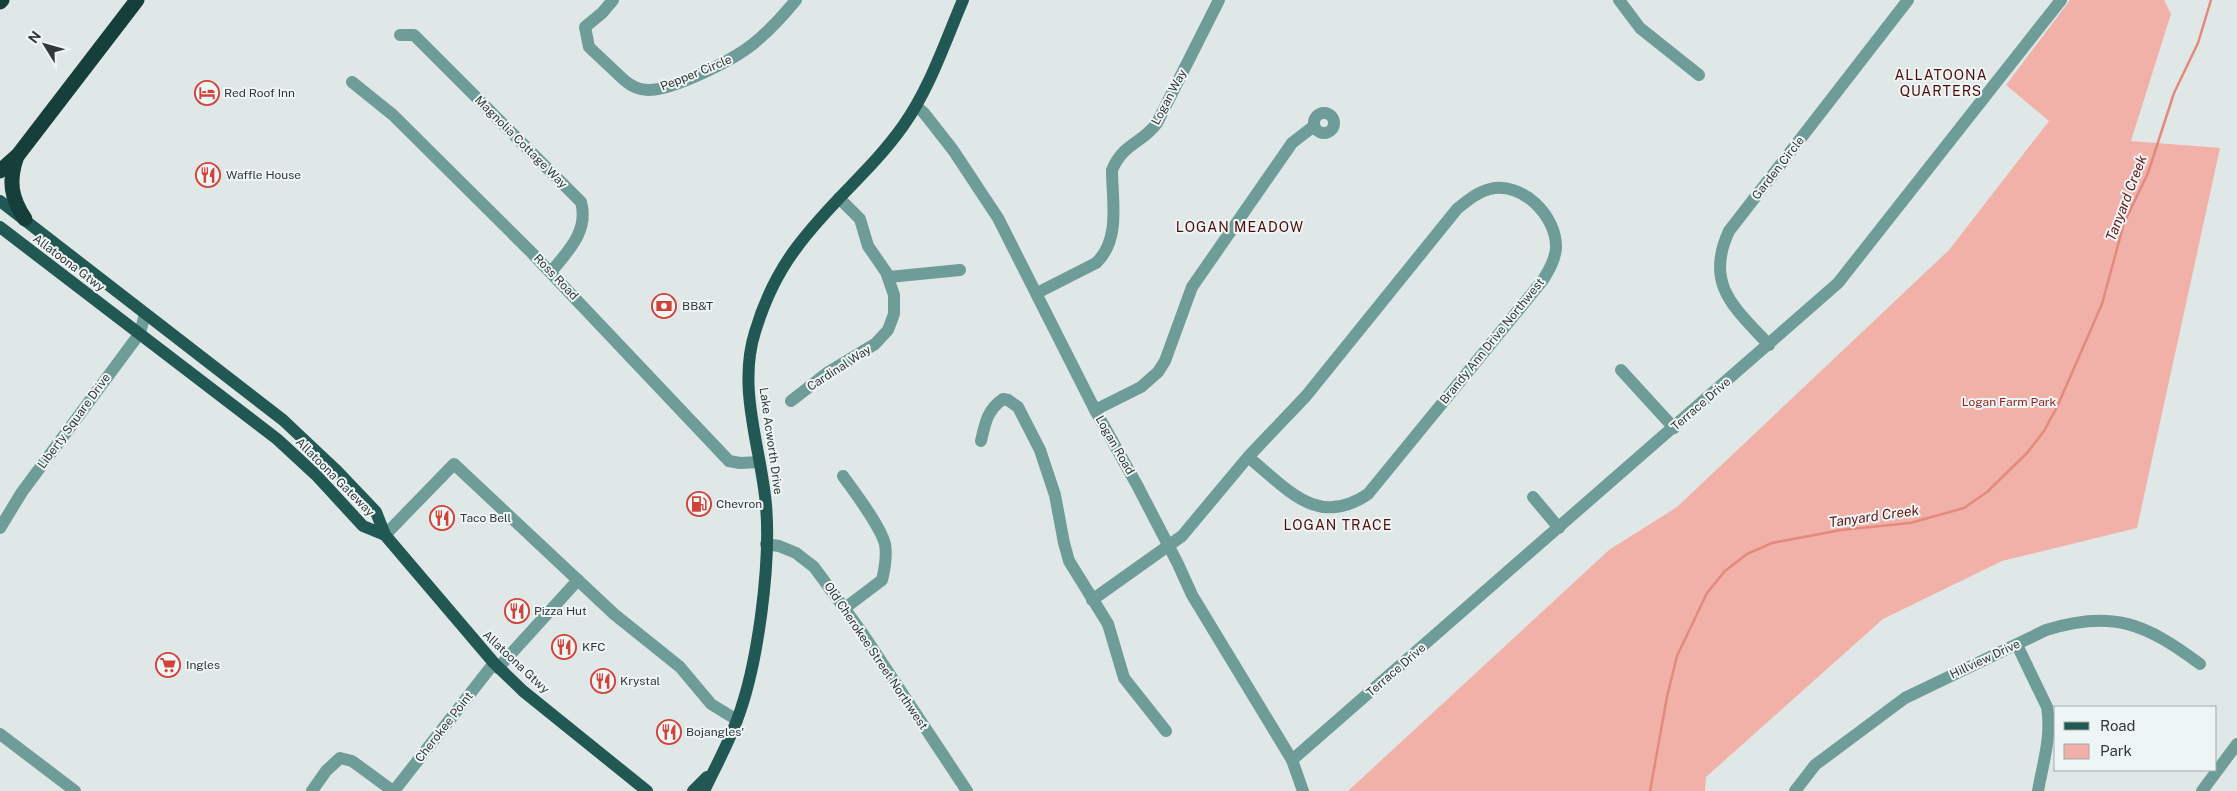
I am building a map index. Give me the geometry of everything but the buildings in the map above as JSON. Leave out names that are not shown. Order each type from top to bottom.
[{"type":"highway","points":[[0,171],[18,155],[137,0]]},
{"type":"highway","points":[[18,155],[12,172],[11,190],[24,220]]},
{"type":"main road","name":"Lake Acworth Drive","points":[[704,791],[737,720],[745,695],[758,631],[766,544],[766,505],[754,432],[748,366],[754,334],[766,302],[782,269],[796,247],[890,143],[916,106],[963,0]]},
{"type":"main road","points":[[0,201],[145,314]]},
{"type":"main road","name":"Allatoona Gtwy","points":[[0,227],[122,320]]},
{"type":"main road","name":"Allatoona Gateway","points":[[145,314],[282,420],[335,469],[376,512],[384,535]]},
{"type":"main road","name":"Allatoona Gateway","points":[[122,320],[289,450],[363,526],[384,535]]},
{"type":"main road","name":"Allatoona Gtwy","points":[[384,535],[496,666],[642,787],[653,791]]},
{"type":"main road","points":[[693,791],[714,770]]},
{"type":"street","name":"Pepper Circle","points":[[613,0],[602,13],[585,27],[589,47],[624,80],[646,90],[675,83],[742,53],[765,34],[796,0]]},
{"type":"street","name":"Logan Way","points":[[1037,293],[1096,263],[1104,255],[1112,235],[1112,170],[1124,149],[1146,135],[1157,123],[1219,0]]},
{"type":"street","points":[[1619,0],[1640,28],[1699,75]]},
{"type":"street","name":"Garden Circle","points":[[1768,345],[1731,304],[1724,291],[1718,266],[1723,243],[1729,232],[1908,0]]},
{"type":"street","name":"Terrace Drive","points":[[1292,760],[1838,283],[2061,0]]},
{"type":"street","name":"Magnolia Cottage Way","points":[[400,35],[414,35],[581,202],[584,215],[581,232],[551,272]]},
{"type":"street","name":"Ross Road","points":[[352,82],[393,115],[551,272],[730,461],[740,463],[759,462]]},
{"type":"street","name":"Logan Road","points":[[916,106],[924,113],[953,150],[983,193],[1037,293],[1095,410],[1138,485],[1192,595],[1292,760],[1303,791]]},
{"type":"street","points":[[1095,410],[1141,387],[1158,372],[1165,361],[1192,287],[1292,143],[1314,126]]},
{"type":"street","name":"Brandy Ann Drive Northwest","points":[[1092,600],[1182,536],[1248,457],[1306,396],[1457,209],[1480,193],[1491,189],[1521,194],[1533,201],[1546,214],[1556,246],[1551,266],[1543,280],[1368,494],[1357,502],[1340,508],[1314,506],[1294,495],[1248,457]]},
{"type":"street","name":"Cardinal Way","points":[[792,401],[827,373],[875,344],[892,323],[895,309],[894,295],[889,277],[868,246],[860,219],[839,198]]},
{"type":"street","points":[[889,277],[960,270]]},
{"type":"street","name":"Liberty Square Drive","points":[[0,528],[22,492],[140,334],[145,314]]},
{"type":"street","points":[[1621,370],[1674,428]]},
{"type":"street","points":[[981,442],[986,420],[992,409],[1003,400],[1013,402],[1023,417],[1050,477],[1064,543],[1070,561],[1108,624],[1124,678],[1166,731]]},
{"type":"street","points":[[384,535],[454,464],[614,614],[680,667],[711,704],[737,720]]},
{"type":"street","points":[[843,476],[868,512],[884,543],[886,566],[882,580],[844,608]]},
{"type":"street","points":[[1533,497],[1559,528]]},
{"type":"street","name":"Old Cherokee Street Northwest","points":[[766,544],[779,546],[805,559],[814,567],[844,608],[967,791]]},
{"type":"street","name":"Cherokee Point","points":[[394,791],[496,666],[578,580]]},
{"type":"street","name":"Hillview Drive","points":[[1794,791],[1815,765],[1905,698],[2046,630],[2065,624],[2086,620],[2113,620],[2155,634],[2200,664]]},
{"type":"street","points":[[2017,645],[2047,707],[2049,717],[2050,730],[2038,791]]},
{"type":"street","points":[[0,734],[75,791]]},
{"type":"street","points":[[2217,771],[2237,744]]},
{"type":"street","points":[[319,789],[332,764],[340,758],[352,761],[394,791]]},
{"type":"street","points":[[2202,791],[2217,771]]},
{"type":"green space","name":"Logan Farm Park","points":[[2070,0],[2164,0],[2171,14],[2131,141],[2220,148],[2137,528],[2002,561],[1883,619],[1706,777],[1705,791],[1348,791],[1609,550],[1677,507],[1949,250],[2049,121],[2006,85]]},
{"type":"waterway","name":"Tanyard Creek","points":[[1650,791],[1667,697],[1677,656],[1707,593],[1725,571],[1747,554],[1772,543],[1841,530],[1910,523],[1964,508],[1987,492],[2027,453],[2044,431],[2057,407],[2102,304],[2124,223],[2148,173],[2174,93],[2198,43],[2211,0]]},
{"type":"place","name":"Red Roof Inn","points":[[207,93]]},
{"type":"place","name":"Waffle House","points":[[208,175]]},
{"type":"place","name":"BB&T","points":[[664,306]]},
{"type":"place","name":"Chevron","points":[[699,504]]},
{"type":"place","name":"Taco Bell","points":[[442,518]]},
{"type":"place","name":"Pizza Hut","points":[[517,611]]},
{"type":"place","name":"KFC","points":[[564,647]]},
{"type":"place","name":"Ingles","points":[[168,665]]},
{"type":"place","name":"Krystal","points":[[603,681]]},
{"type":"place","name":"Bojangles'","points":[[669,732]]},
{"type":"district","name":"ALLATOONA QUARTERS","points":[[1941,84]]},
{"type":"district","name":"LOGAN MEADOW","points":[[1240,227]]},
{"type":"district","name":"LOGAN TRACE","points":[[1338,525]]}]
